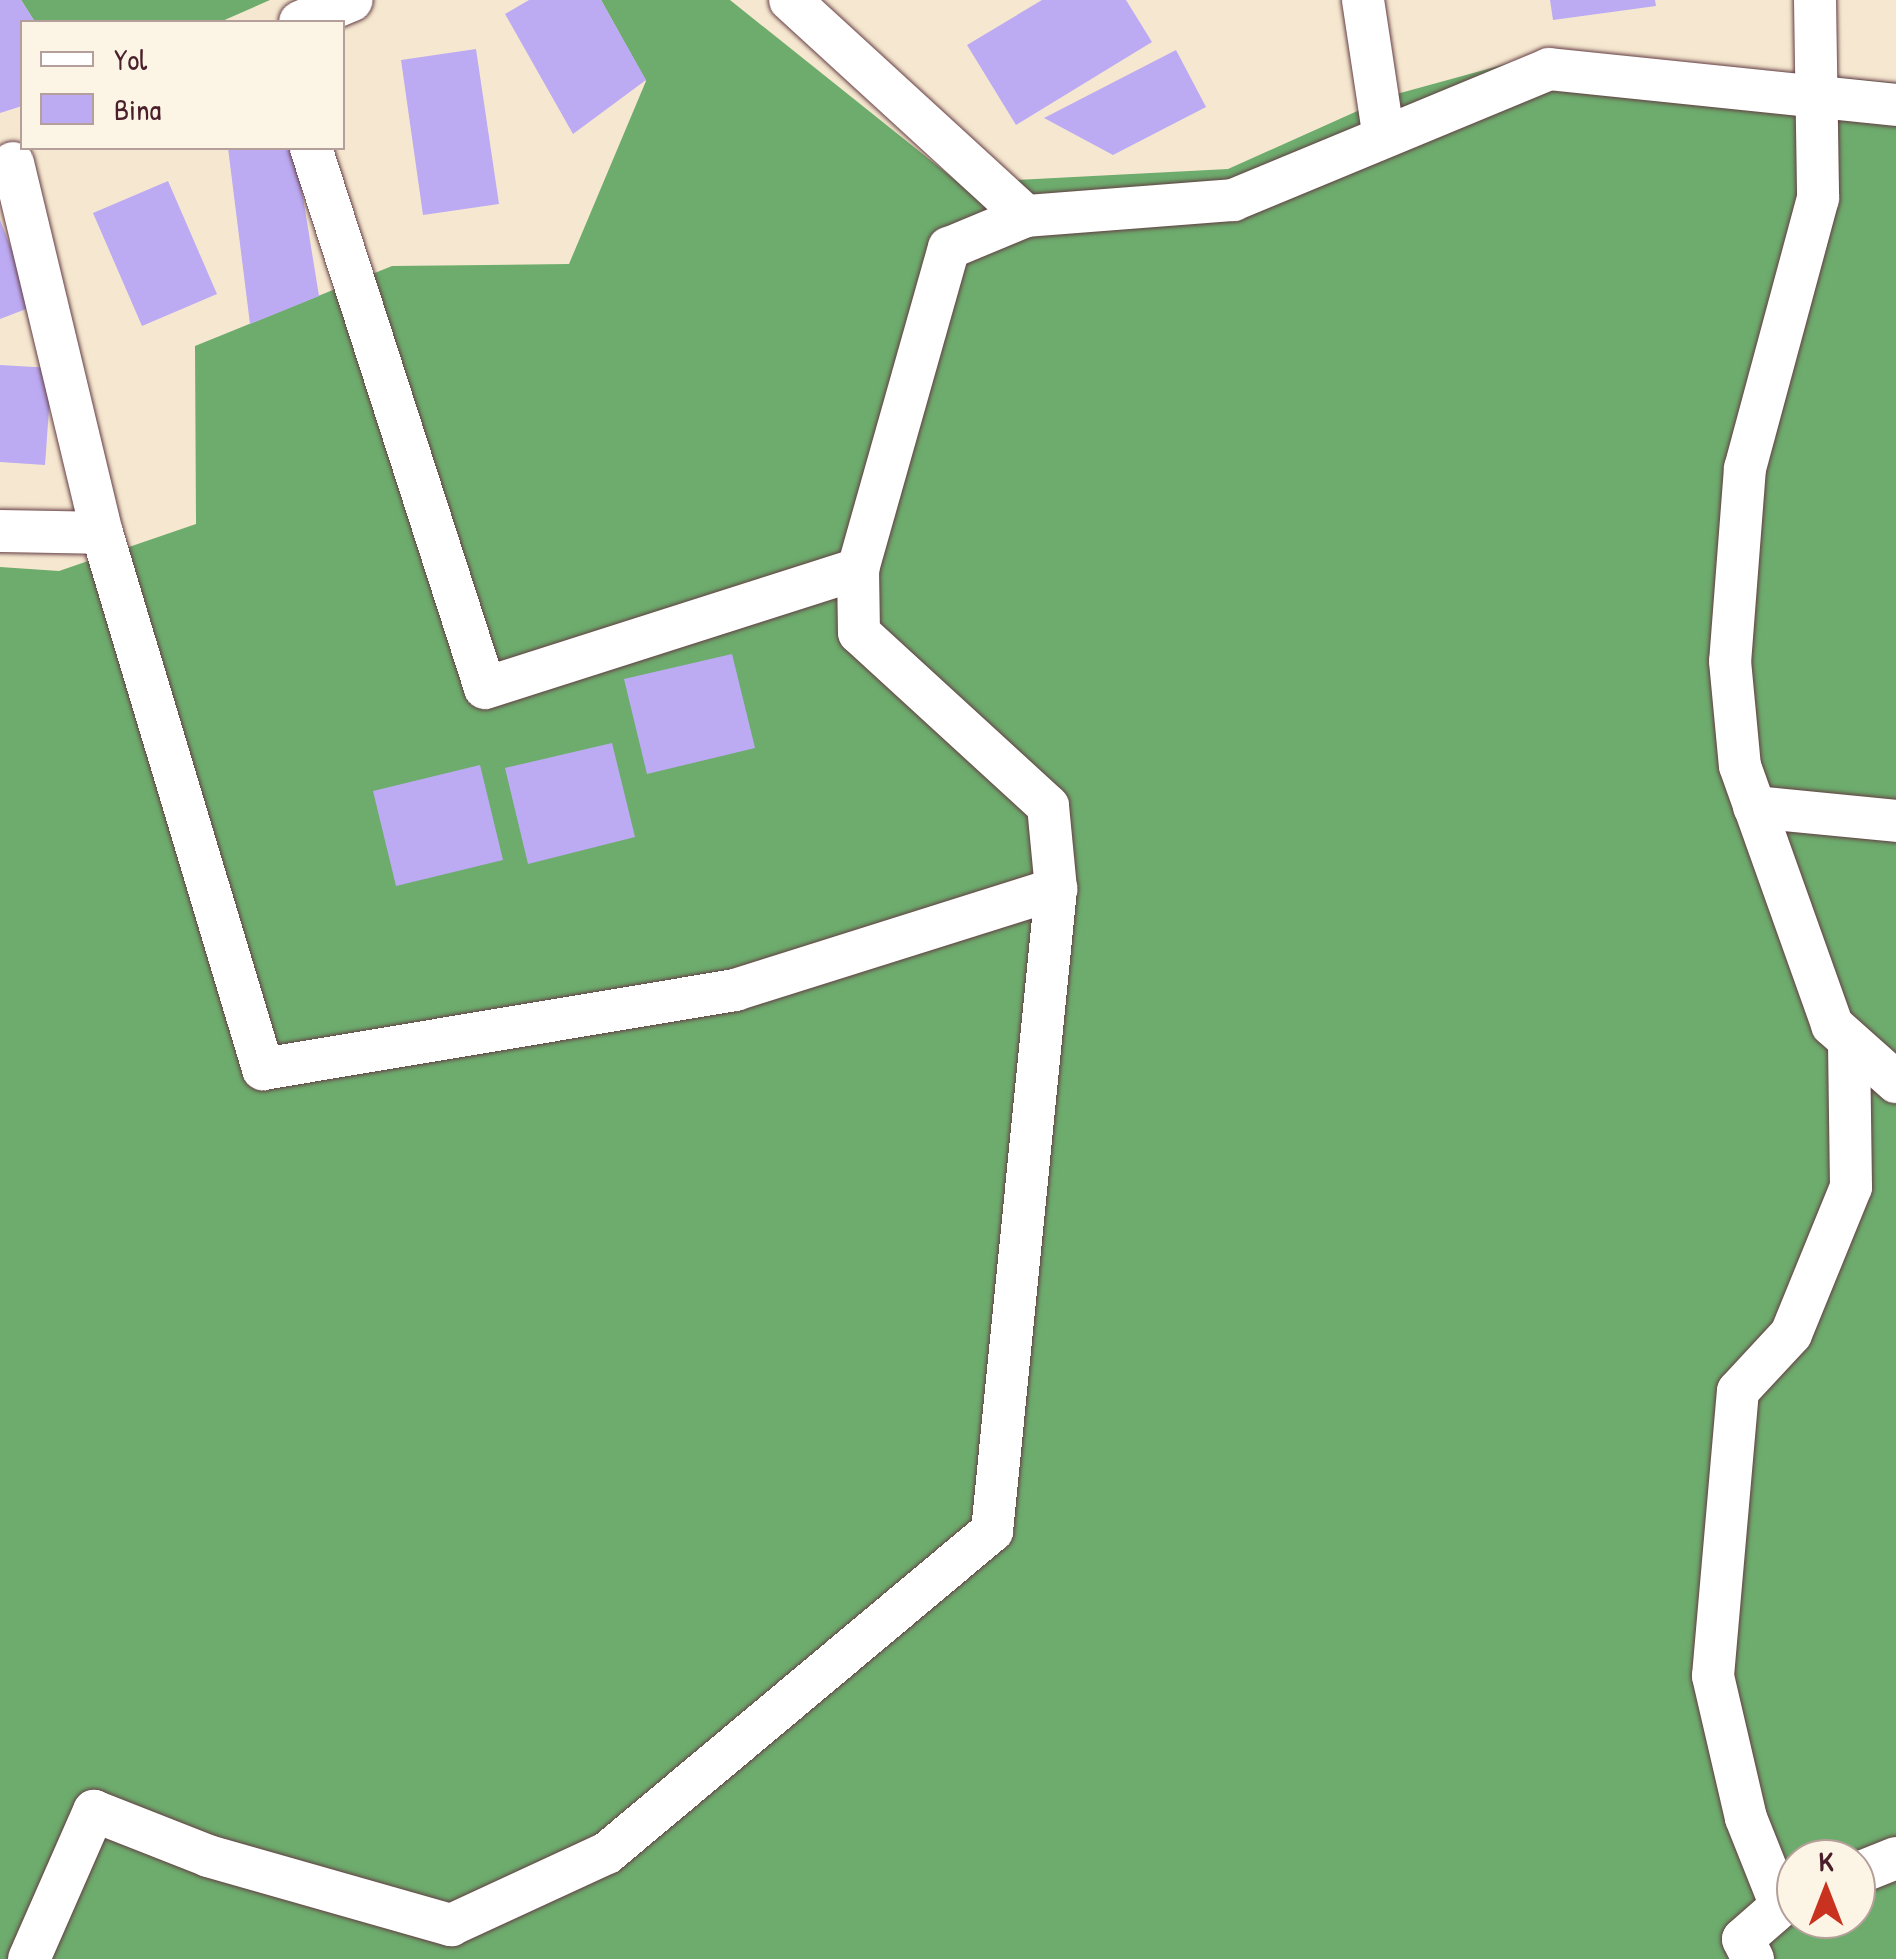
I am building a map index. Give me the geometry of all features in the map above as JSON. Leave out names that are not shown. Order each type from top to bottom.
[{"type":"street","points":[[305,20],[352,0]]},
{"type":"street","points":[[790,0],[1026,216]]},
{"type":"street","points":[[1363,0],[1383,133]]},
{"type":"street","points":[[1814,0],[1822,96],[1818,198],[1745,468],[1730,662],[1740,766],[1832,1025],[1896,1082]]},
{"type":"street","points":[[29,1959],[94,1811],[208,1856],[451,1925],[607,1852],[992,1532],[1056,888],[1048,806],[859,632],[858,570],[948,248],[1026,216],[1232,200],[1383,133],[1549,69],[1896,105]]},
{"type":"street","points":[[312,150],[486,688],[858,570]]},
{"type":"street","points":[[19,159],[102,533],[263,1070],[735,990],[1056,888]]},
{"type":"street","points":[[0,531],[102,533]]},
{"type":"street","points":[[1754,807],[1896,821]]},
{"type":"street","points":[[1776,1879],[1746,1818],[1713,1676],[1738,1391],[1791,1334],[1852,1186],[1848,1042]]},
{"type":"street","points":[[1753,1959],[1743,1940],[1776,1913]]},
{"type":"green space","points":[[21,0],[270,0],[225,20],[34,20]]},
{"type":"green space","points":[[601,0],[730,0],[959,183],[1228,169],[1393,95],[1557,50],[1896,83],[1896,1959],[0,1959],[0,567],[59,571],[196,524],[195,346],[392,266],[569,264],[646,81]]},
{"type":"building","points":[[0,0],[21,0],[34,20],[20,20],[20,107],[0,113]]},
{"type":"building","points":[[529,0],[601,0],[646,80],[573,134],[505,14]]},
{"type":"building","points":[[1042,0],[1126,0],[1152,42],[1016,125],[967,45]]},
{"type":"building","points":[[1550,0],[1655,0],[1656,6],[1553,20]]},
{"type":"building","points":[[476,49],[499,204],[423,215],[401,60]]},
{"type":"building","points":[[1176,50],[1206,107],[1113,155],[1044,118]]},
{"type":"building","points":[[228,150],[295,150],[319,296],[250,324]]},
{"type":"building","points":[[168,181],[217,294],[142,326],[93,213]]},
{"type":"building","points":[[0,220],[34,306],[0,319]]},
{"type":"building","points":[[0,365],[52,368],[45,465],[0,462]]},
{"type":"building","points":[[732,654],[755,748],[647,774],[624,679]]},
{"type":"building","points":[[612,743],[635,837],[528,864],[505,768]]},
{"type":"building","points":[[480,765],[503,860],[396,886],[373,791]]}]
